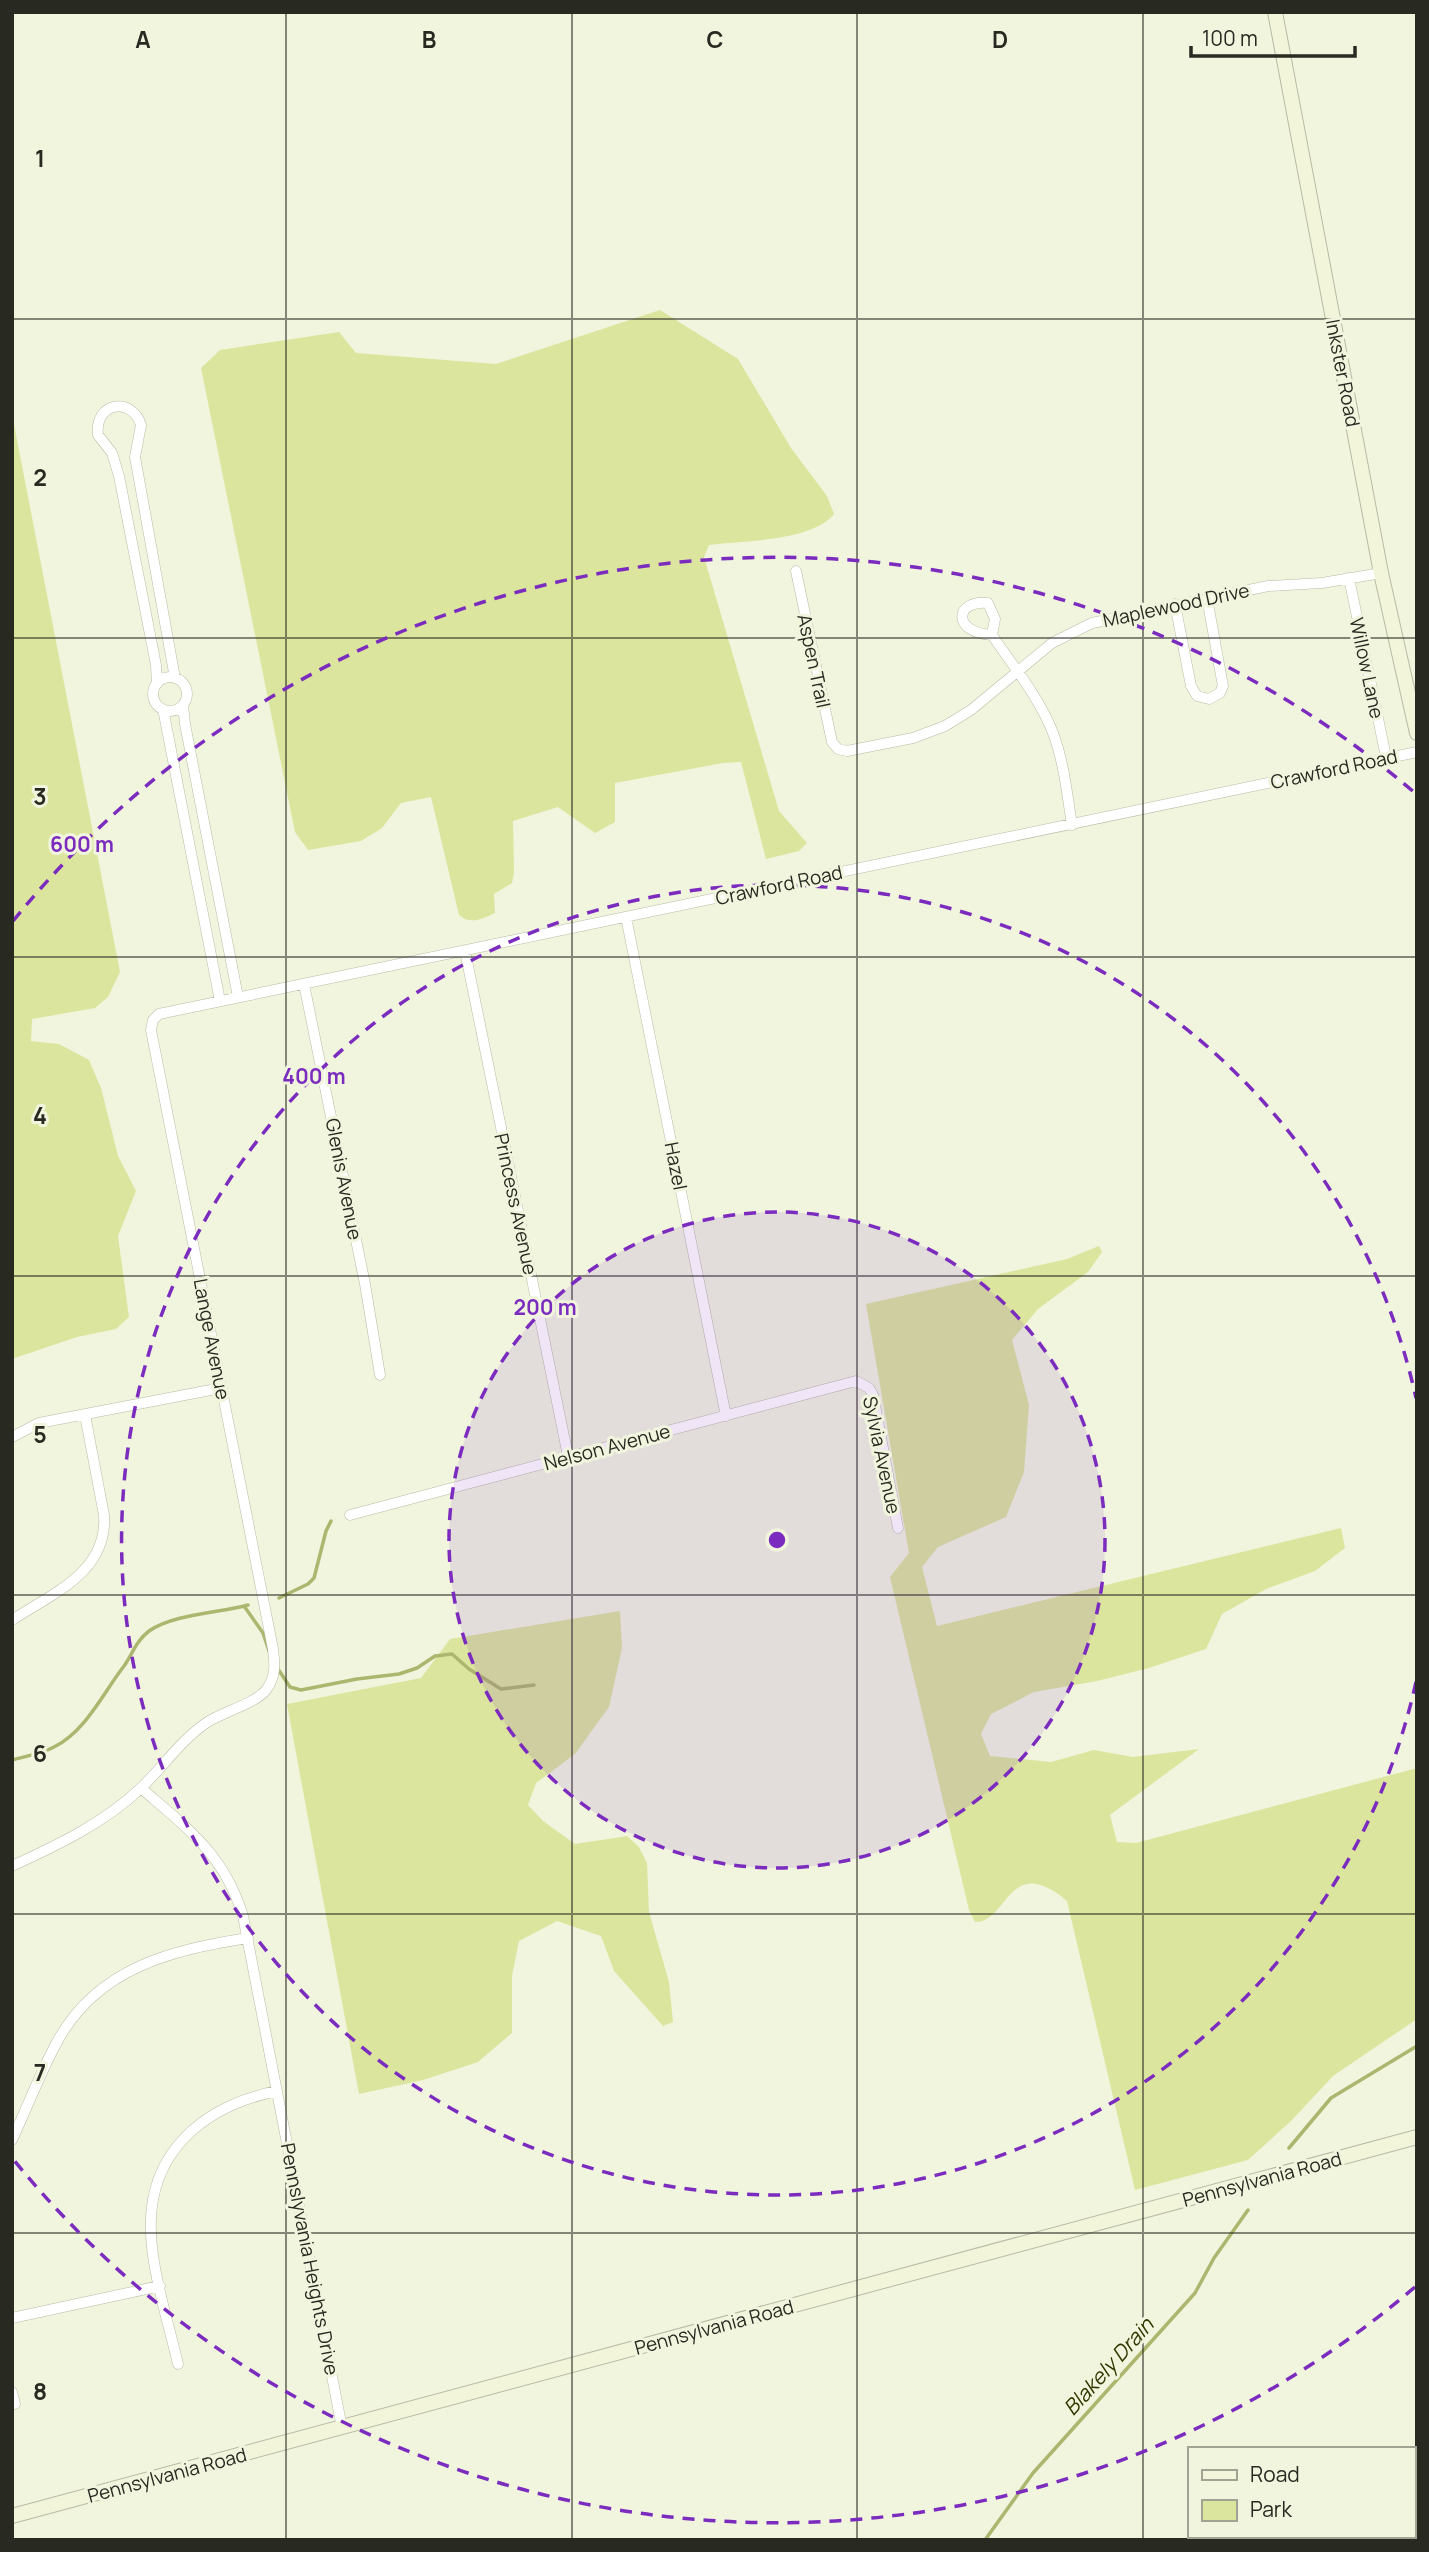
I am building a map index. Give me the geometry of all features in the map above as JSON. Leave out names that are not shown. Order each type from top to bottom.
[{"type":"street","name":"Inkster Road","points":[[1275,12],[1381,573],[1417,733]]},
{"type":"street","points":[[175,678],[137,472],[135,449],[141,431],[139,419],[126,408],[114,407],[102,414],[97,429],[102,441],[112,453],[120,476],[156,665],[157,684],[153,696],[163,709],[172,711],[183,705]]},
{"type":"street","points":[[120,476],[137,472]]},
{"type":"street","points":[[139,574],[156,570]]},
{"type":"street","name":"Aspen Trail","points":[[796,571],[827,723],[832,742],[838,749]]},
{"type":"street","name":"Maplewood Drive","points":[[838,749],[856,751],[931,732],[971,710],[1052,643],[1079,628],[1106,619],[1268,586],[1322,583],[1381,573]]},
{"type":"street","name":"Willow Lane","points":[[1349,578],[1386,757]]},
{"type":"street","points":[[1175,604],[1193,691],[1200,698],[1209,699],[1220,693],[1223,686],[1208,597]]},
{"type":"street","points":[[992,635],[1041,706],[1054,735],[1072,825]]},
{"type":"street","points":[[157,684],[162,679],[175,678],[181,681],[187,692],[183,705],[185,724],[238,997]]},
{"type":"street","points":[[163,709],[220,1001]]},
{"type":"street","name":"Crawford Road","points":[[151,1030],[153,1020],[163,1012],[1072,825],[1417,751]]},
{"type":"street","points":[[191,850],[209,846]]},
{"type":"street","name":"Hazel","points":[[626,917],[726,1416]]},
{"type":"street","name":"Princess Avenue","points":[[465,951],[568,1456]]},
{"type":"street","name":"Glenis Avenue","points":[[304,984],[365,1283],[380,1375]]},
{"type":"street","name":"Lange Avenue","points":[[12,1866],[92,1825],[141,1788],[199,1729],[218,1716],[263,1694],[274,1675],[272,1649],[151,1030]]},
{"type":"street","name":"Nelson Avenue","points":[[351,1515],[847,1382],[863,1383]]},
{"type":"street","name":"Sylvia Avenue","points":[[863,1383],[873,1395],[898,1528]]},
{"type":"street","points":[[12,1437],[39,1423],[222,1388]]},
{"type":"street","points":[[12,1620],[84,1572],[99,1549],[105,1527],[104,1515],[85,1415]]},
{"type":"street","name":"Pennslyvania Heights Drive","points":[[141,1788],[207,1847],[231,1883],[243,1916],[342,2428]]},
{"type":"street","points":[[12,2140],[56,2043],[72,2018],[91,1997],[133,1968],[158,1957],[248,1938]]},
{"type":"street","points":[[178,2364],[151,2244],[151,2220],[157,2186],[167,2161],[190,2132],[219,2109],[248,2097],[277,2091]]},
{"type":"street","name":"Pennsylvania Road","points":[[12,2516],[1417,2137]]},
{"type":"street","points":[[12,2318],[160,2286]]},
{"type":"street","points":[[12,2392],[15,2404]]},
{"type":"green space","points":[[660,310],[738,359],[791,448],[827,496],[834,514],[824,523],[794,535],[709,545],[704,557],[779,811],[807,843],[799,851],[766,859],[741,762],[615,783],[615,822],[595,833],[558,807],[513,821],[512,883],[494,894],[495,913],[477,920],[468,920],[459,915],[431,797],[401,803],[382,828],[361,841],[308,850],[295,832],[201,368],[220,350],[339,332],[356,353],[496,364]]},
{"type":"green space","points":[[12,414],[120,972],[108,997],[95,1008],[32,1019],[31,1041],[59,1044],[89,1060],[101,1088],[118,1156],[136,1191],[118,1236],[129,1317],[116,1329],[77,1337],[12,1359]]},
{"type":"green space","points":[[1099,1246],[1102,1252],[1088,1272],[1038,1309],[1012,1340],[1029,1405],[1024,1472],[1006,1517],[938,1547],[922,1567],[937,1626],[1341,1528],[1345,1548],[1315,1571],[1266,1589],[1222,1614],[1206,1649],[1149,1668],[1097,1681],[1034,1692],[991,1714],[981,1734],[990,1756],[1051,1762],[1094,1750],[1133,1757],[1199,1749],[1110,1815],[1117,1842],[1136,1843],[1417,1768],[1417,2019],[1333,2076],[1292,2120],[1248,2160],[1135,2190],[1067,1901],[1048,1888],[1033,1884],[1021,1886],[986,1919],[975,1922],[969,1910],[890,1577],[909,1553],[866,1304],[1067,1259]]},
{"type":"green space","points":[[620,1611],[622,1648],[609,1707],[575,1754],[536,1783],[528,1805],[543,1821],[575,1844],[627,1836],[639,1847],[647,1863],[649,1912],[669,1982],[673,2022],[663,2026],[614,1971],[601,1936],[557,1921],[519,1941],[512,1976],[512,2033],[478,2062],[423,2080],[359,2094],[287,1704],[421,1678],[450,1639]]},
{"type":"waterway","points":[[279,1598],[308,1584],[314,1578],[331,1521]]},
{"type":"waterway","points":[[12,1760],[49,1749],[75,1731],[93,1711],[138,1643],[149,1631],[183,1617],[248,1605]]},
{"type":"waterway","points":[[244,1606],[263,1633],[272,1660]]},
{"type":"waterway","points":[[278,1669],[290,1687],[301,1690],[399,1674],[417,1668],[435,1656],[452,1654],[469,1669],[501,1689],[534,1685]]},
{"type":"waterway","name":"Blakely Drain","points":[[1289,2148],[1331,2098],[1417,2046]]},
{"type":"waterway","name":"Blakely Drain","points":[[985,2540],[1033,2473],[1195,2293],[1214,2258],[1248,2210]]}]
